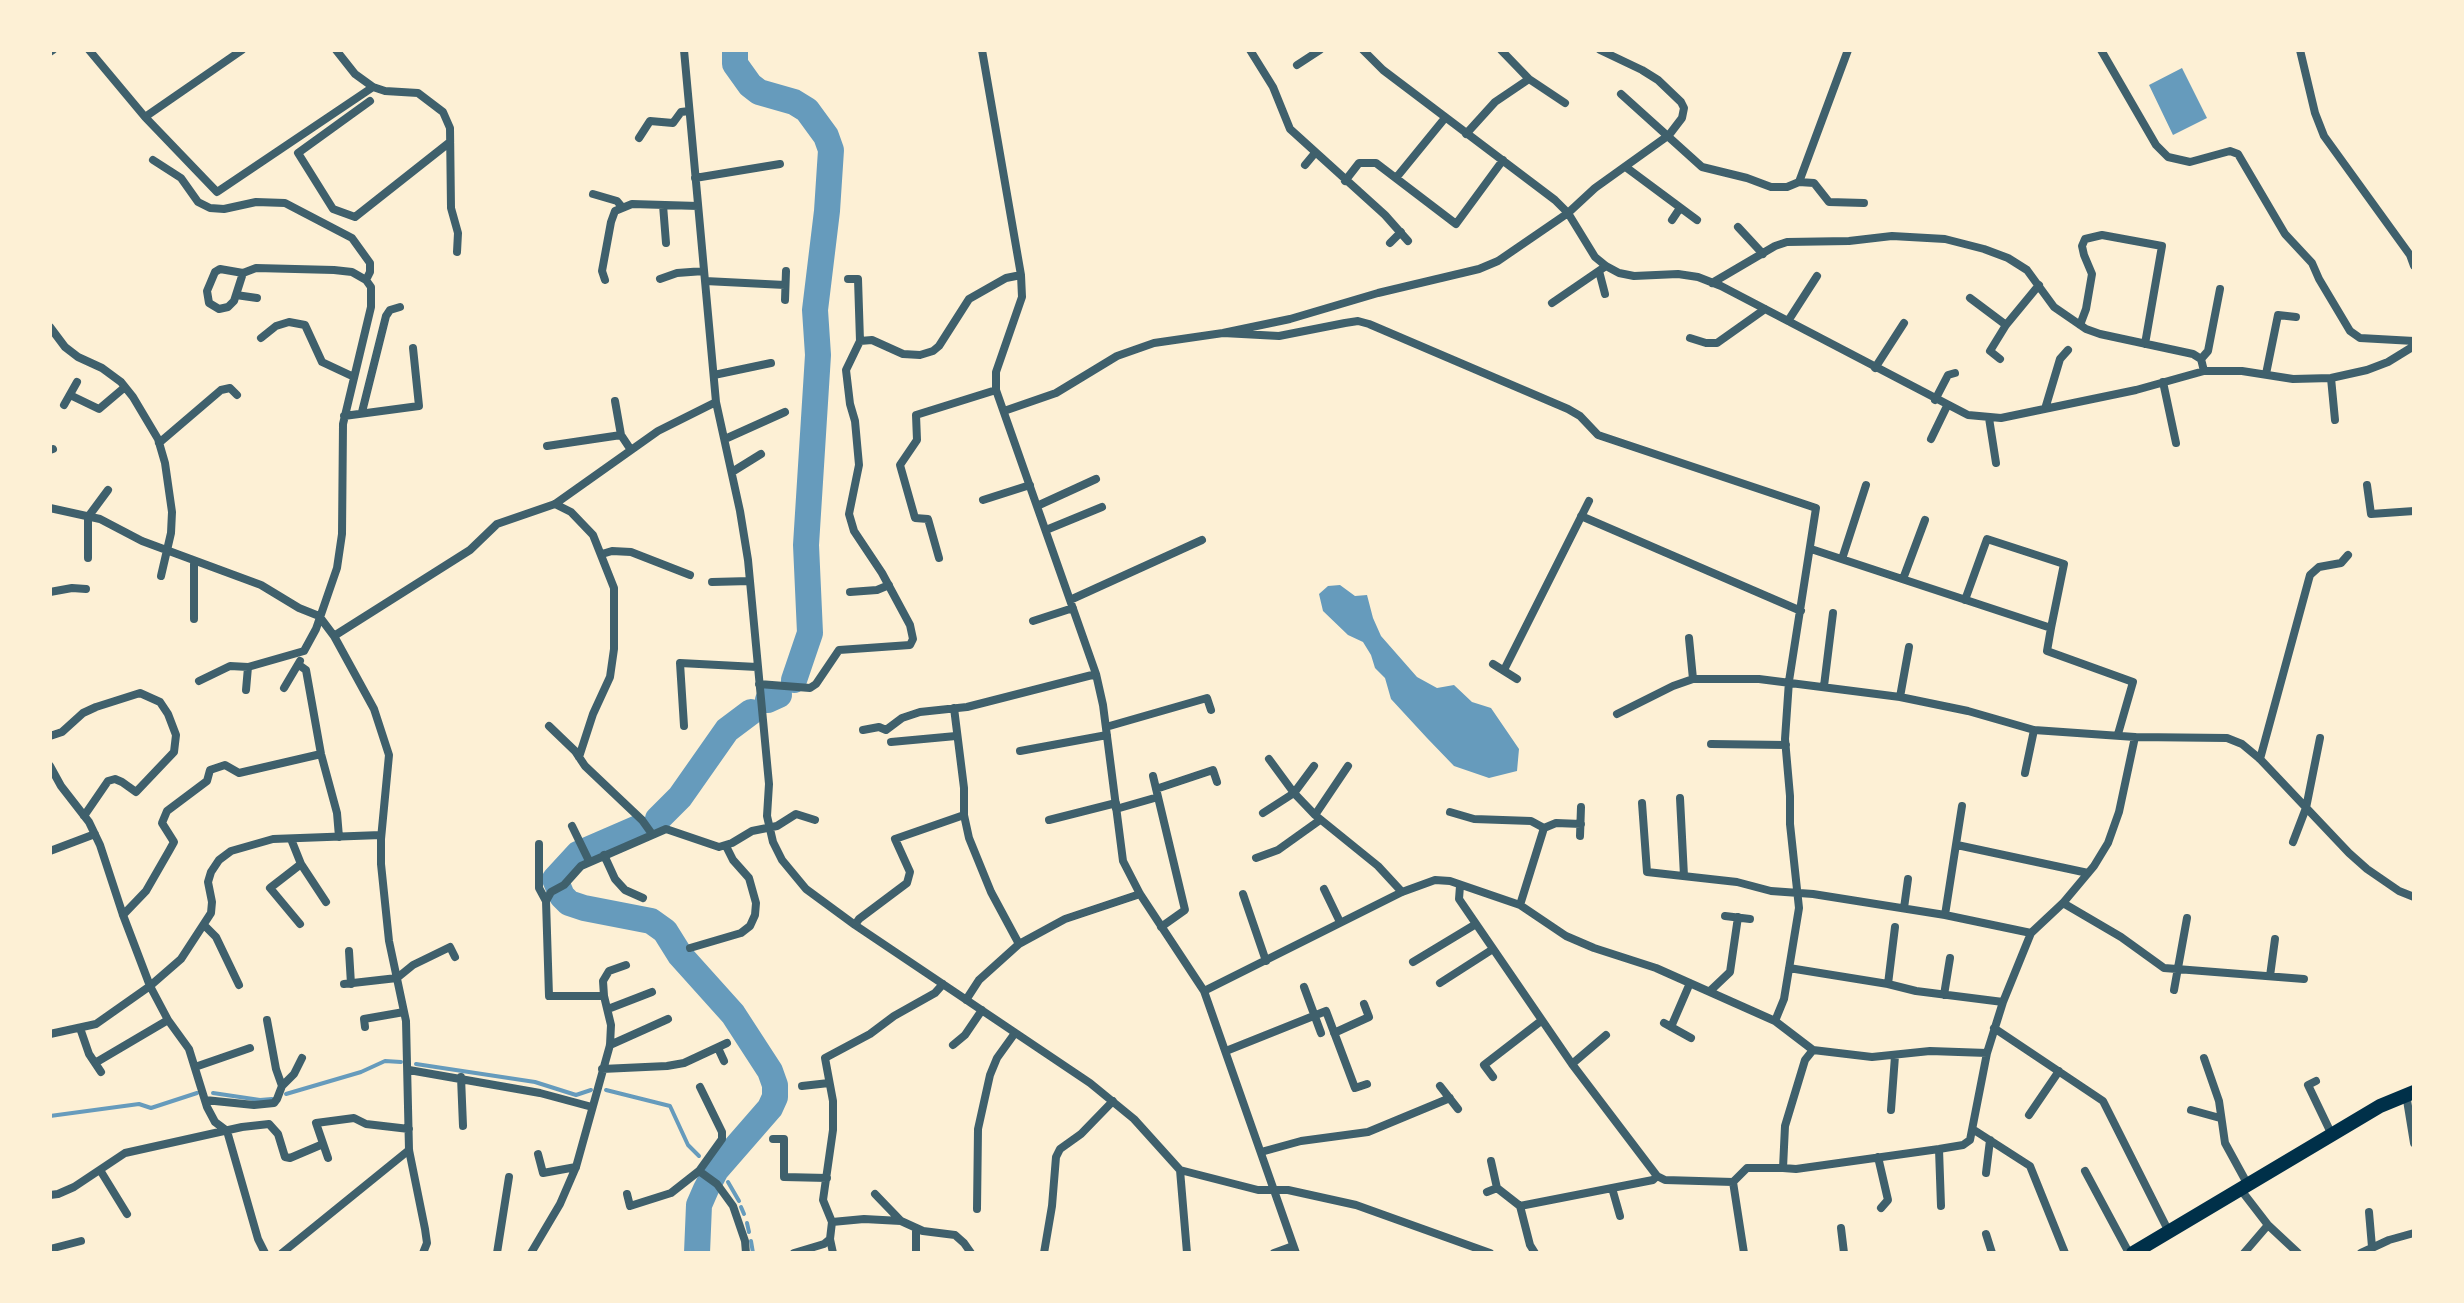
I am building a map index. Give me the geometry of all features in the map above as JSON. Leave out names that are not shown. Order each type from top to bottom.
[{"type":"main road","points":[[2139,1251],[2380,1106],[2410,1093]]},
{"type":"street","points":[[89,50],[145,117],[217,192],[373,87]]},
{"type":"street","points":[[145,117],[242,50]]},
{"type":"street","points":[[336,50],[355,74],[373,87],[418,93],[443,112],[450,128],[451,208],[458,233],[457,252]]},
{"type":"street","points":[[684,50],[716,402],[740,511],[750,581],[769,784],[769,827],[782,860],[806,889],[855,925],[1090,1083],[1134,1119],[1180,1170],[1258,1190],[1288,1190],[1356,1205],[1484,1252]]},
{"type":"street","points":[[982,50],[1021,275],[1022,297],[996,372],[996,390],[1096,674],[1123,861],[1140,894],[1204,991],[1294,1249],[1274,1253]]},
{"type":"street","points":[[1250,50],[1273,87],[1290,129],[1385,215],[1408,241]]},
{"type":"street","points":[[1297,65],[1320,50]]},
{"type":"street","points":[[1363,50],[1383,70],[1568,213],[1603,269],[1605,294]]},
{"type":"street","points":[[1501,50],[1529,79],[1565,103]]},
{"type":"street","points":[[1004,411],[1072,385],[1117,356],[1154,343],[1290,319],[1378,293],[1479,269],[1498,261],[1568,213],[1595,188],[1627,168],[1669,135],[1682,118],[1684,108],[1681,102],[1642,70],[1600,50]]},
{"type":"street","points":[[1799,182],[1848,50]]},
{"type":"street","points":[[2101,50],[2156,145],[2168,157],[2190,162],[2230,151],[2238,154],[2285,234],[2312,263],[2350,331],[2360,338],[2414,344]]},
{"type":"street","points":[[2300,50],[2315,113],[2324,136],[2410,255],[2414,266]]},
{"type":"street","points":[[1466,134],[1495,102],[1529,79]]},
{"type":"street","points":[[1621,94],[1702,167],[1771,187],[1814,183],[1829,202],[1864,203]]},
{"type":"street","points":[[370,101],[298,153],[333,209],[355,217],[450,142]]},
{"type":"street","points":[[639,138],[650,121],[673,123],[681,112],[689,111]]},
{"type":"street","points":[[1396,178],[1445,118]]},
{"type":"street","points":[[1305,165],[1315,153]]},
{"type":"street","points":[[153,160],[181,178],[198,202],[210,208],[224,209],[256,202],[285,203],[352,238],[370,263],[366,280]]},
{"type":"street","points":[[1345,181],[1359,163],[1376,163],[1456,224],[1503,160]]},
{"type":"street","points":[[695,178],[780,164]]},
{"type":"street","points":[[1627,168],[1697,220]]},
{"type":"street","points":[[593,194],[617,201],[622,207]]},
{"type":"street","points":[[605,280],[602,271],[615,211],[632,204],[698,206]]},
{"type":"street","points":[[663,205],[666,243]]},
{"type":"street","points":[[1672,220],[1680,208]]},
{"type":"street","points":[[1738,227],[1763,254]]},
{"type":"street","points":[[1390,243],[1401,232]]},
{"type":"street","points":[[2080,325],[2092,274],[2082,246],[2085,239],[2102,235],[2162,246],[2145,344]]},
{"type":"street","points":[[1712,283],[1787,242],[1849,241],[1892,236],[1965,242],[2008,258],[2027,270],[2054,307],[2080,325],[2100,334],[2193,354],[2201,359],[2204,371]]},
{"type":"street","points":[[243,273],[236,295],[228,307],[219,309],[209,303],[207,297],[215,272],[227,269],[243,273],[256,268],[352,272],[366,280],[372,297],[370,317],[344,416],[342,534],[337,568],[316,629],[284,688]]},
{"type":"street","points":[[1552,303],[1603,269],[1634,276],[1678,274],[1712,283],[1765,309],[1947,406],[1968,415],[1989,418],[2136,390],[2204,371],[2242,371],[2293,379],[2331,378],[2388,362],[2414,344]]},
{"type":"street","points":[[785,300],[786,271]]},
{"type":"street","points":[[660,279],[677,273],[785,285]]},
{"type":"street","points":[[860,341],[872,340],[903,354],[928,353],[939,346],[969,299],[1006,278],[1021,275]]},
{"type":"street","points":[[1788,321],[1817,276]]},
{"type":"street","points":[[759,684],[810,688],[839,650],[910,645],[913,639],[910,625],[889,585],[854,531],[849,514],[859,465],[846,370],[860,341],[858,279],[848,279]]},
{"type":"street","points":[[2000,359],[1990,351],[2006,325],[2039,285]]},
{"type":"street","points":[[2201,359],[2208,351],[2220,289]]},
{"type":"street","points":[[236,295],[257,298]]},
{"type":"street","points":[[1970,298],[2006,325]]},
{"type":"street","points":[[362,412],[386,316],[390,310],[400,307]]},
{"type":"street","points":[[1690,338],[1717,343],[1765,309]]},
{"type":"street","points":[[2266,374],[2278,315],[2296,317]]},
{"type":"street","points":[[1223,333],[1279,336],[1358,321],[1369,324],[1568,409],[1580,416],[1598,435],[1816,508],[1789,681],[1786,745],[1799,908],[1784,999],[1775,1021]]},
{"type":"street","points":[[261,338],[276,326],[289,322],[305,325],[322,362],[354,377]]},
{"type":"street","points":[[1875,368],[1904,323]]},
{"type":"street","points":[[50,327],[65,347],[102,368],[125,387],[159,443],[172,512],[168,550],[161,576]]},
{"type":"street","points":[[344,416],[419,406],[413,348]]},
{"type":"street","points":[[2045,409],[2060,359],[2068,350]]},
{"type":"street","points":[[714,375],[771,363]]},
{"type":"street","points":[[1935,400],[1948,375],[1955,373]]},
{"type":"street","points":[[2331,378],[2335,420]]},
{"type":"street","points":[[64,405],[77,382]]},
{"type":"street","points":[[2163,382],[2176,443]]},
{"type":"street","points":[[70,395],[99,409],[125,387]]},
{"type":"street","points":[[159,443],[221,390],[230,388],[237,395]]},
{"type":"street","points":[[939,558],[928,519],[915,518],[900,465],[917,440],[916,415],[996,390]]},
{"type":"street","points":[[615,401],[621,435],[631,450]]},
{"type":"street","points":[[334,636],[470,550],[497,524],[555,504],[658,431],[716,402]]},
{"type":"street","points":[[1931,439],[1947,406]]},
{"type":"street","points":[[725,439],[785,412]]},
{"type":"street","points":[[1989,418],[1996,463]]},
{"type":"street","points":[[547,446],[621,435]]},
{"type":"street","points":[[732,472],[761,454]]},
{"type":"street","points":[[1037,506],[1096,479]]},
{"type":"street","points":[[983,500],[1030,485]]},
{"type":"street","points":[[1842,559],[1866,485]]},
{"type":"street","points":[[2367,485],[2371,514],[2414,511]]},
{"type":"street","points":[[88,558],[88,517],[108,490]]},
{"type":"street","points":[[1504,670],[1589,501]]},
{"type":"street","points":[[555,504],[584,523],[602,554],[614,588],[614,649],[610,677],[593,714],[579,757]]},
{"type":"street","points":[[1046,530],[1102,507]]},
{"type":"street","points":[[50,508],[88,517],[261,585],[319,616],[334,636],[374,709],[389,755],[381,864],[389,941],[404,1012],[409,1070],[409,1150],[427,1243],[423,1253]]},
{"type":"street","points":[[1581,516],[1801,611]]},
{"type":"street","points":[[1903,579],[1925,520]]},
{"type":"street","points":[[1965,600],[1987,539],[2064,564],[2047,651],[2133,682],[2118,734]]},
{"type":"street","points":[[1033,621],[1202,540]]},
{"type":"street","points":[[1811,549],[2051,628]]},
{"type":"street","points":[[602,554],[631,552],[690,575]]},
{"type":"street","points":[[1696,566],[1701,554]]},
{"type":"street","points":[[2260,759],[2310,575],[2319,567],[2341,563],[2348,555]]},
{"type":"street","points":[[194,561],[194,619]]},
{"type":"street","points":[[712,582],[750,581]]},
{"type":"street","points":[[850,592],[877,590],[889,585]]},
{"type":"street","points":[[50,592],[86,589]]},
{"type":"street","points":[[1824,686],[1833,613]]},
{"type":"street","points":[[1689,638],[1693,679]]},
{"type":"street","points":[[1900,697],[1909,647]]},
{"type":"street","points":[[199,681],[230,666],[248,667],[304,651]]},
{"type":"street","points":[[684,726],[680,663],[757,667]]},
{"type":"street","points":[[1493,664],[1517,679]]},
{"type":"street","points":[[299,665],[306,670],[321,754],[337,813],[339,837]]},
{"type":"street","points":[[246,690],[248,667]]},
{"type":"street","points":[[863,730],[879,727],[886,730],[902,718],[920,712],[967,707],[1096,674]]},
{"type":"street","points":[[1617,714],[1693,679],[1721,678],[1789,681],[1900,697],[1968,711],[2034,730],[2135,737],[2227,738],[2242,744],[2260,759],[2367,869],[2399,891],[2414,897]]},
{"type":"street","points":[[50,736],[62,732],[83,713],[140,693],[160,702],[168,714],[176,735],[174,752],[136,792],[115,779],[108,781],[84,816]]},
{"type":"street","points":[[1020,751],[1075,743],[1207,698],[1211,710]]},
{"type":"street","points":[[954,708],[969,838],[991,892],[1019,944]]},
{"type":"street","points":[[1172,708],[1176,720]]},
{"type":"street","points":[[549,726],[585,766],[642,820],[652,834]]},
{"type":"street","points":[[2025,773],[2034,730]]},
{"type":"street","points":[[891,742],[956,736]]},
{"type":"street","points":[[1460,886],[1459,899],[1541,1021],[1657,1176],[1665,1180],[1733,1182],[1747,1168],[1796,1169],[1963,1145],[1970,1140],[1974,1130],[1975,1107],[1994,1028],[2031,933],[2063,903],[2108,843],[2119,812],[2135,737]]},
{"type":"street","points":[[2293,842],[2306,808],[2320,738]]},
{"type":"street","points":[[1711,744],[1786,745]]},
{"type":"street","points":[[123,915],[146,891],[174,842],[162,823],[167,811],[207,781],[210,770],[225,765],[239,773],[321,754]]},
{"type":"street","points":[[1269,759],[1294,793],[1318,818],[1378,866],[1402,892]]},
{"type":"street","points":[[50,766],[95,834],[150,986],[168,1020],[189,1049],[215,1122],[227,1131],[258,1239],[265,1253]]},
{"type":"street","points":[[1263,813],[1294,793],[1314,766]]},
{"type":"street","points":[[1256,858],[1278,850],[1318,818],[1348,766]]},
{"type":"street","points":[[1049,820],[1116,806],[1213,770],[1217,782]]},
{"type":"street","points":[[1153,776],[1185,910],[1161,927]]},
{"type":"street","points":[[1680,798],[1684,876]]},
{"type":"street","points":[[1642,803],[1647,872],[1904,908],[2031,933]]},
{"type":"street","points":[[1945,915],[1962,806]]},
{"type":"street","points":[[1580,836],[1581,807]]},
{"type":"street","points":[[1450,812],[1474,819],[1531,821],[1544,828]]},
{"type":"street","points":[[586,855],[604,855],[666,829],[707,845],[726,846],[752,831],[777,826],[796,814],[815,820]]},
{"type":"street","points":[[855,925],[907,883],[910,872],[895,839],[964,815]]},
{"type":"street","points":[[1544,828],[1556,823],[1581,824]]},
{"type":"street","points":[[572,826],[586,855]]},
{"type":"street","points":[[1520,905],[1544,828]]},
{"type":"street","points":[[50,851],[95,834]]},
{"type":"street","points":[[50,1033],[96,1024],[150,986],[181,959],[205,926],[212,902],[208,882],[211,872],[219,860],[231,851],[273,839],[381,835]]},
{"type":"street","points":[[291,839],[301,864],[326,902]]},
{"type":"street","points":[[539,844],[539,888],[546,901],[549,996],[604,996]]},
{"type":"street","points":[[1957,845],[2088,873]]},
{"type":"street","points":[[690,948],[741,933],[750,926],[755,915],[754,891],[749,878],[733,860],[726,846]]},
{"type":"street","points":[[546,901],[551,892],[564,885],[586,855]]},
{"type":"street","points":[[604,855],[615,879],[625,890],[643,898]]},
{"type":"street","points":[[300,924],[270,888],[301,864]]},
{"type":"street","points":[[1904,908],[1908,879]]},
{"type":"street","points":[[1204,991],[1402,892],[1435,880],[1450,881],[1520,905],[1566,936],[1710,991],[1775,1021],[1813,1050],[1872,1057],[1930,1051],[1987,1053]]},
{"type":"street","points":[[1324,889],[1340,922]]},
{"type":"street","points":[[966,1000],[979,980],[1019,944],[1065,919],[1140,894]]},
{"type":"street","points":[[1243,894],[1266,961]]},
{"type":"street","points":[[2063,903],[2121,937],[2164,968],[2304,979]]},
{"type":"street","points":[[1725,916],[1750,919]]},
{"type":"street","points":[[1710,991],[1730,972],[1738,917]]},
{"type":"street","points":[[2174,990],[2187,918]]},
{"type":"street","points":[[1413,962],[1476,924]]},
{"type":"street","points":[[205,926],[216,937],[239,985]]},
{"type":"street","points":[[1888,984],[1895,927]]},
{"type":"street","points":[[2270,976],[2275,939]]},
{"type":"street","points":[[349,951],[348,984],[397,978],[413,965],[450,947],[455,957]]},
{"type":"street","points":[[1440,983],[1493,949]]},
{"type":"street","points":[[1944,995],[1950,958]]},
{"type":"street","points":[[531,1253],[560,1204],[576,1167],[610,1045],[603,981],[609,971],[626,965]]},
{"type":"street","points":[[1789,968],[1916,991],[2003,1002]]},
{"type":"street","points":[[1690,983],[1668,1025],[1691,1038]]},
{"type":"street","points":[[833,1253],[830,1239],[832,1222],[823,1200],[833,1130],[833,1101],[825,1058],[870,1034],[894,1016],[935,993],[943,984]]},
{"type":"street","points":[[1304,987],[1321,1033]]},
{"type":"street","points":[[608,1009],[652,992]]},
{"type":"street","points":[[1334,1033],[1369,1017],[1364,1004]]},
{"type":"street","points":[[953,1045],[965,1035],[982,1010]]},
{"type":"street","points":[[1226,1051],[1326,1011],[1355,1088],[1367,1084]]},
{"type":"street","points":[[365,1027],[364,1019],[404,1012]]},
{"type":"street","points":[[610,1045],[668,1019]]},
{"type":"street","points":[[95,1063],[168,1020]]},
{"type":"street","points":[[267,1020],[280,1092]]},
{"type":"street","points":[[1493,1077],[1484,1065],[1541,1021]]},
{"type":"street","points":[[80,1028],[101,1072]]},
{"type":"street","points":[[1994,1028],[2103,1101],[2169,1232]]},
{"type":"street","points":[[977,1209],[978,1129],[990,1075],[997,1058],[1015,1033]]},
{"type":"street","points":[[1572,1064],[1606,1035]]},
{"type":"street","points":[[602,1069],[667,1066],[699,1058],[723,1046],[724,1061]]},
{"type":"street","points":[[195,1067],[250,1048]]},
{"type":"street","points":[[1783,1168],[1785,1126],[1805,1060],[1813,1050]]},
{"type":"street","points":[[1891,1110],[1895,1056]]},
{"type":"street","points":[[205,1100],[254,1105],[274,1103],[302,1058]]},
{"type":"street","points":[[2204,1058],[2219,1101],[2225,1143],[2244,1188],[2268,1225],[2298,1253]]},
{"type":"street","points":[[667,1066],[670,1079]]},
{"type":"street","points":[[409,1070],[461,1077],[592,1107]]},
{"type":"street","points":[[2029,1115],[2059,1071]]},
{"type":"street","points":[[461,1077],[463,1126]]},
{"type":"street","points":[[2316,1081],[2308,1085],[2332,1135]]},
{"type":"street","points":[[802,1086],[829,1083]]},
{"type":"street","points":[[1440,1086],[1458,1109]]},
{"type":"street","points":[[627,1194],[630,1206],[661,1198],[702,1174],[722,1139],[722,1132],[700,1087]]},
{"type":"street","points":[[2410,1093],[2414,1143]]},
{"type":"street","points":[[1261,1152],[1301,1141],[1368,1132],[1450,1098]]},
{"type":"street","points":[[1044,1253],[1056,1157],[1060,1149],[1081,1134],[1113,1101]]},
{"type":"street","points":[[2191,1110],[2220,1118]]},
{"type":"street","points":[[328,1158],[316,1123],[354,1118],[366,1124],[409,1129]]},
{"type":"street","points":[[50,1195],[74,1187],[125,1153],[227,1131],[269,1124],[278,1134],[285,1157],[290,1158],[323,1144]]},
{"type":"street","points":[[1974,1130],[2030,1166],[2065,1253]]},
{"type":"street","points":[[773,1139],[784,1139],[784,1177],[827,1178]]},
{"type":"street","points":[[1986,1173],[1990,1140]]},
{"type":"street","points":[[1939,1149],[1941,1206]]},
{"type":"street","points":[[282,1253],[409,1150]]},
{"type":"street","points":[[538,1154],[543,1173],[576,1167]]},
{"type":"street","points":[[1878,1157],[1888,1200],[1881,1208]]},
{"type":"street","points":[[1491,1161],[1497,1188],[1520,1206],[1535,1253]]},
{"type":"street","points":[[100,1170],[127,1214]]},
{"type":"street","points":[[1180,1170],[1187,1253]]},
{"type":"street","points":[[2085,1171],[2139,1251]]},
{"type":"street","points":[[702,1174],[717,1184],[733,1206],[746,1253]]},
{"type":"street","points":[[1520,1206],[1653,1180],[1657,1176]]},
{"type":"street","points":[[497,1253],[509,1177]]},
{"type":"street","points":[[1733,1182],[1744,1253]]},
{"type":"street","points":[[1487,1192],[1497,1188]]},
{"type":"street","points":[[1612,1188],[1620,1216]]},
{"type":"street","points":[[875,1194],[901,1221],[916,1228],[955,1235],[971,1253]]},
{"type":"street","points":[[2369,1212],[2372,1247]]},
{"type":"street","points":[[832,1222],[864,1219],[901,1221]]},
{"type":"street","points":[[2244,1253],[2268,1225]]},
{"type":"street","points":[[916,1228],[916,1253]]},
{"type":"street","points":[[1841,1228],[1844,1253]]},
{"type":"street","points":[[2361,1253],[2414,1233]]},
{"type":"street","points":[[1986,1234],[1992,1253]]},
{"type":"street","points":[[794,1253],[824,1244],[830,1239]]},
{"type":"street","points":[[50,1249],[81,1241]]},
{"type":"street","points":[[2283,1253],[2290,1245]]},
{"type":"water","points":[[2182,68],[2207,118],[2173,135],[2149,85]]},
{"type":"water","points":[[1340,585],[1355,596],[1367,595],[1381,636],[1417,677],[1437,688],[1454,685],[1472,702],[1491,708],[1519,749],[1517,771],[1489,778],[1454,766],[1427,738],[1391,699],[1385,678],[1375,668],[1363,642],[1348,635],[1323,611],[1319,594],[1328,586]]},
{"type":"waterway","points":[[735,50],[735,64],[750,85],[759,92],[794,102],[807,110],[826,136],[831,150],[815,310],[818,355],[806,545],[810,633],[794,680]]},
{"type":"waterway","points":[[768,700],[779,695]]},
{"type":"waterway","points":[[658,819],[680,797],[727,730],[751,712]]},
{"type":"waterway","points":[[638,828],[578,854],[555,879],[562,896],[569,903],[584,908],[651,921],[665,931],[680,955],[733,1014],[770,1071],[775,1085],[775,1097],[770,1108],[716,1170],[706,1189],[699,1205],[697,1253]]},
{"type":"waterway","points":[[286,1094],[361,1072],[385,1061],[401,1062]]},
{"type":"waterway","points":[[416,1064],[535,1082],[576,1095],[591,1090]]},
{"type":"waterway","points":[[606,1090],[670,1106],[688,1145],[699,1156]]},
{"type":"waterway","points":[[50,1116],[139,1104],[151,1108],[197,1093]]},
{"type":"waterway","points":[[213,1093],[272,1099]]},
{"type":"waterway","points":[[712,1165],[720,1174]]},
{"type":"waterway","points":[[728,1182],[739,1201]]},
{"type":"waterway","points":[[741,1207],[744,1214]]},
{"type":"waterway","points":[[747,1223],[749,1232]]},
{"type":"waterway","points":[[751,1241],[753,1253]]}]
